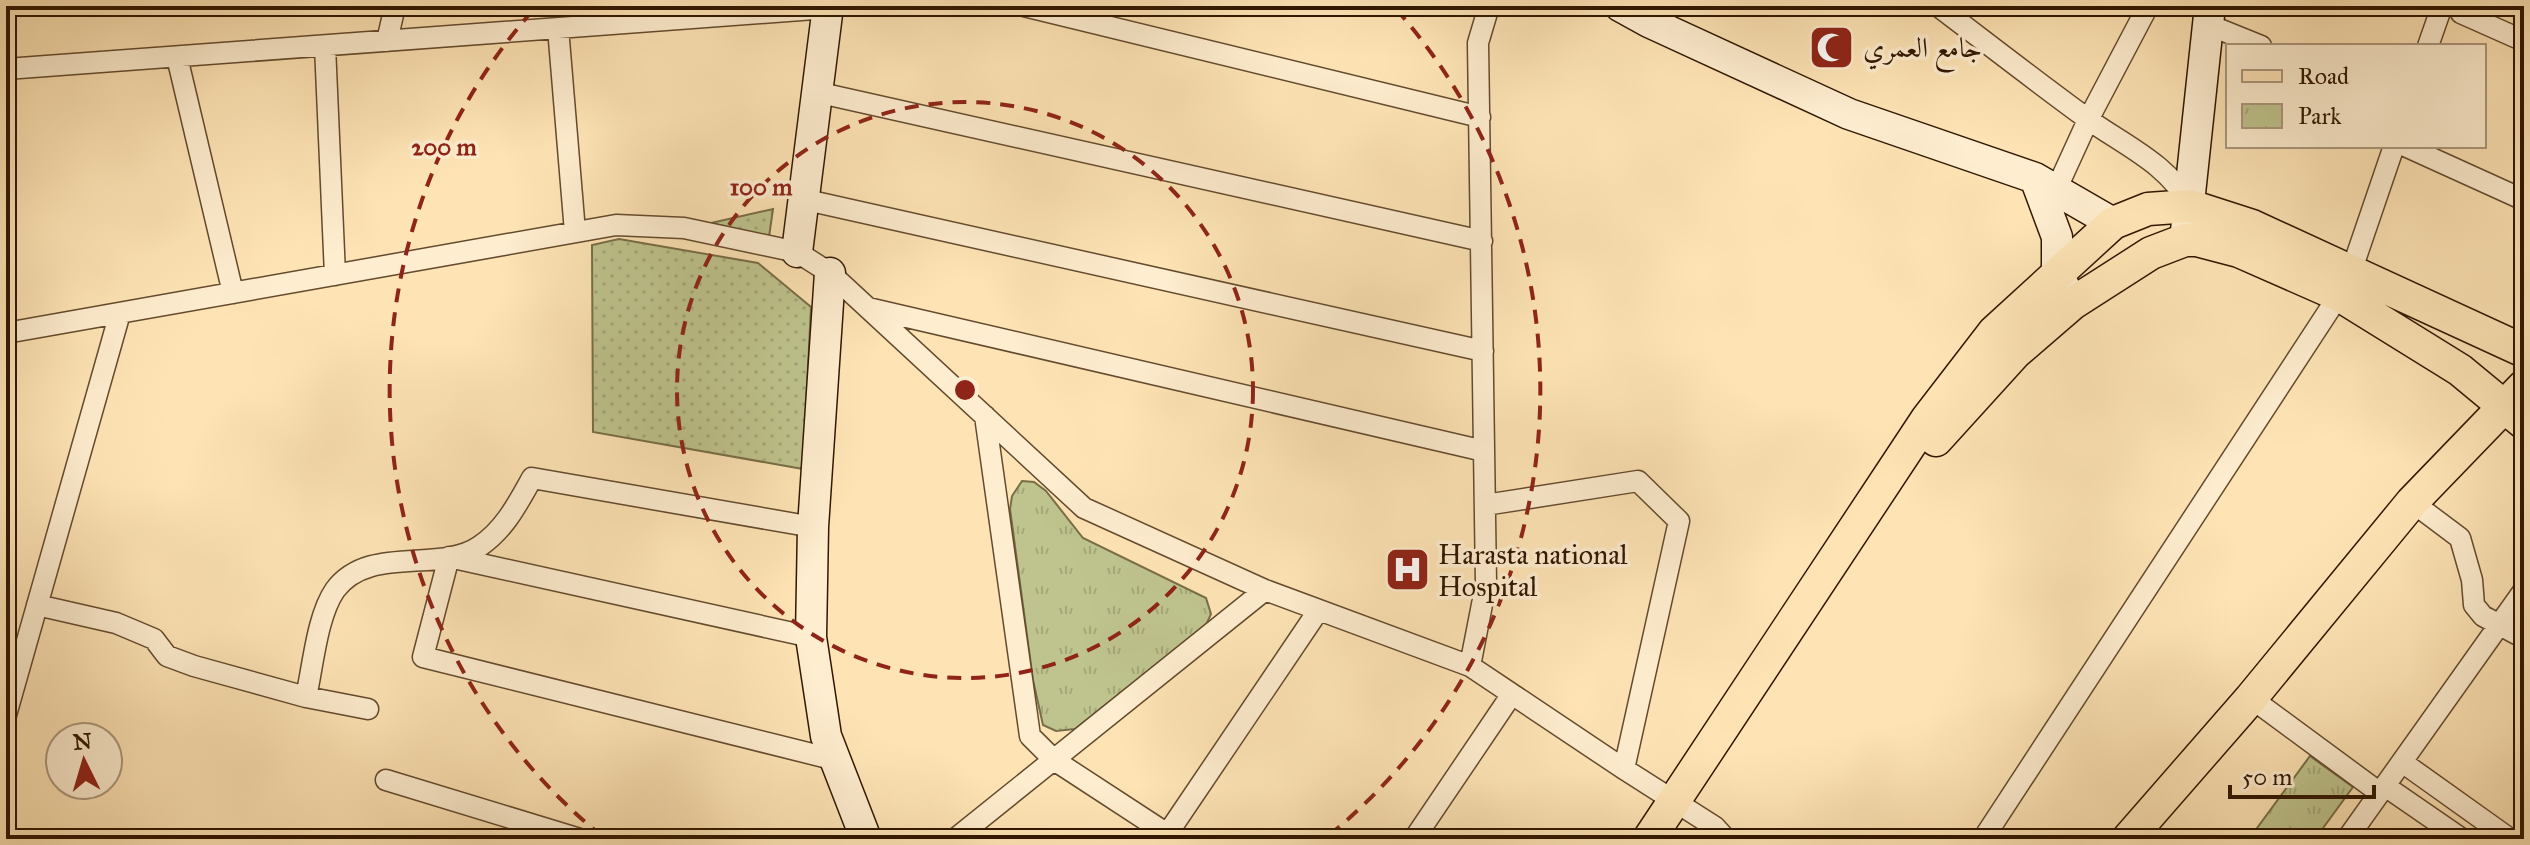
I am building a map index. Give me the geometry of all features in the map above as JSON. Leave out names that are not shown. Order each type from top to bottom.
[{"type":"main road","points":[[1672,839],[1682,807],[1927,419],[1994,332],[2113,223],[2148,209],[2190,206],[2252,226],[2345,283],[2460,370],[2517,405],[2412,502],[2251,698],[2128,839]]},
{"type":"main road","points":[[1649,839],[1682,807],[1942,431],[2015,353],[2073,303],[2151,253],[2185,240],[2239,251],[2345,283],[2524,351]]},
{"type":"street","points":[[387,41],[395,6]]},
{"type":"street","points":[[1024,6],[1480,117]]},
{"type":"street","points":[[1470,666],[1486,584],[1478,43],[1489,6]]},
{"type":"street","points":[[1620,6],[1652,14],[1849,114],[2046,184],[2113,223]]},
{"type":"street","points":[[1938,6],[2088,120],[2169,176],[2190,206]]},
{"type":"street","points":[[2073,303],[2057,273],[2057,237],[2046,184],[2088,120],[2148,6]]},
{"type":"street","points":[[6,69],[828,7],[797,252]]},
{"type":"street","points":[[2429,44],[2453,9],[2524,41]]},
{"type":"street","points":[[2185,240],[2209,15],[2258,44]]},
{"type":"street","points":[[558,28],[575,232]]},
{"type":"street","points":[[325,46],[335,275]]},
{"type":"street","points":[[177,57],[233,293]]},
{"type":"street","points":[[816,92],[1482,241]]},
{"type":"street","points":[[1983,839],[2345,283],[2393,148]]},
{"type":"street","points":[[2409,148],[2524,200]]},
{"type":"street","points":[[802,199],[1483,351]]},
{"type":"street","points":[[6,333],[616,225],[684,228],[797,252],[830,273],[1084,508],[1265,590],[1470,666],[1715,827],[1726,839]]},
{"type":"street","points":[[830,273],[813,527],[811,637],[826,736],[866,839]]},
{"type":"street","points":[[867,307],[1484,451]]},
{"type":"street","points":[[6,715],[120,313]]},
{"type":"street","points":[[985,416],[1030,736],[1054,760],[1175,839]]},
{"type":"street","points":[[306,697],[323,617],[336,590],[356,572],[380,565],[449,557],[479,547],[511,517],[532,478],[813,527]]},
{"type":"street","points":[[1485,505],[1638,481],[1679,521],[1624,769]]},
{"type":"street","points":[[2412,502],[2460,538],[2472,580],[2474,605],[2483,616],[2524,638]]},
{"type":"street","points":[[449,557],[811,637]]},
{"type":"street","points":[[449,557],[423,657],[836,760]]},
{"type":"street","points":[[955,839],[1265,590]]},
{"type":"street","points":[[2347,839],[2524,590]]},
{"type":"street","points":[[37,605],[116,623],[154,639],[167,656],[181,661],[306,697],[368,709]]},
{"type":"street","points":[[1175,839],[1170,830],[1318,611]]},
{"type":"street","points":[[1414,839],[1512,694]]},
{"type":"street","points":[[2251,698],[2382,789],[2462,839]]},
{"type":"street","points":[[2402,762],[2510,839]]},
{"type":"street","points":[[386,780],[580,839]]},
{"type":"green space","points":[[773,209],[769,237],[711,223]]},
{"type":"green space","points":[[619,239],[758,263],[811,307],[803,469],[593,432],[592,245]]},
{"type":"green space","points":[[1022,481],[1034,482],[1046,491],[1083,538],[1206,598],[1211,614],[1206,625],[1075,729],[1056,731],[1043,725],[1033,680],[1010,509],[1012,496]]},
{"type":"green space","points":[[2310,756],[2353,787],[2315,839],[2249,839]]},
{"type":"place","name":"جامع العمري","points":[[1832,47]]},
{"type":"place","name":"Harasta national Hospital","points":[[1407,570]]}]
